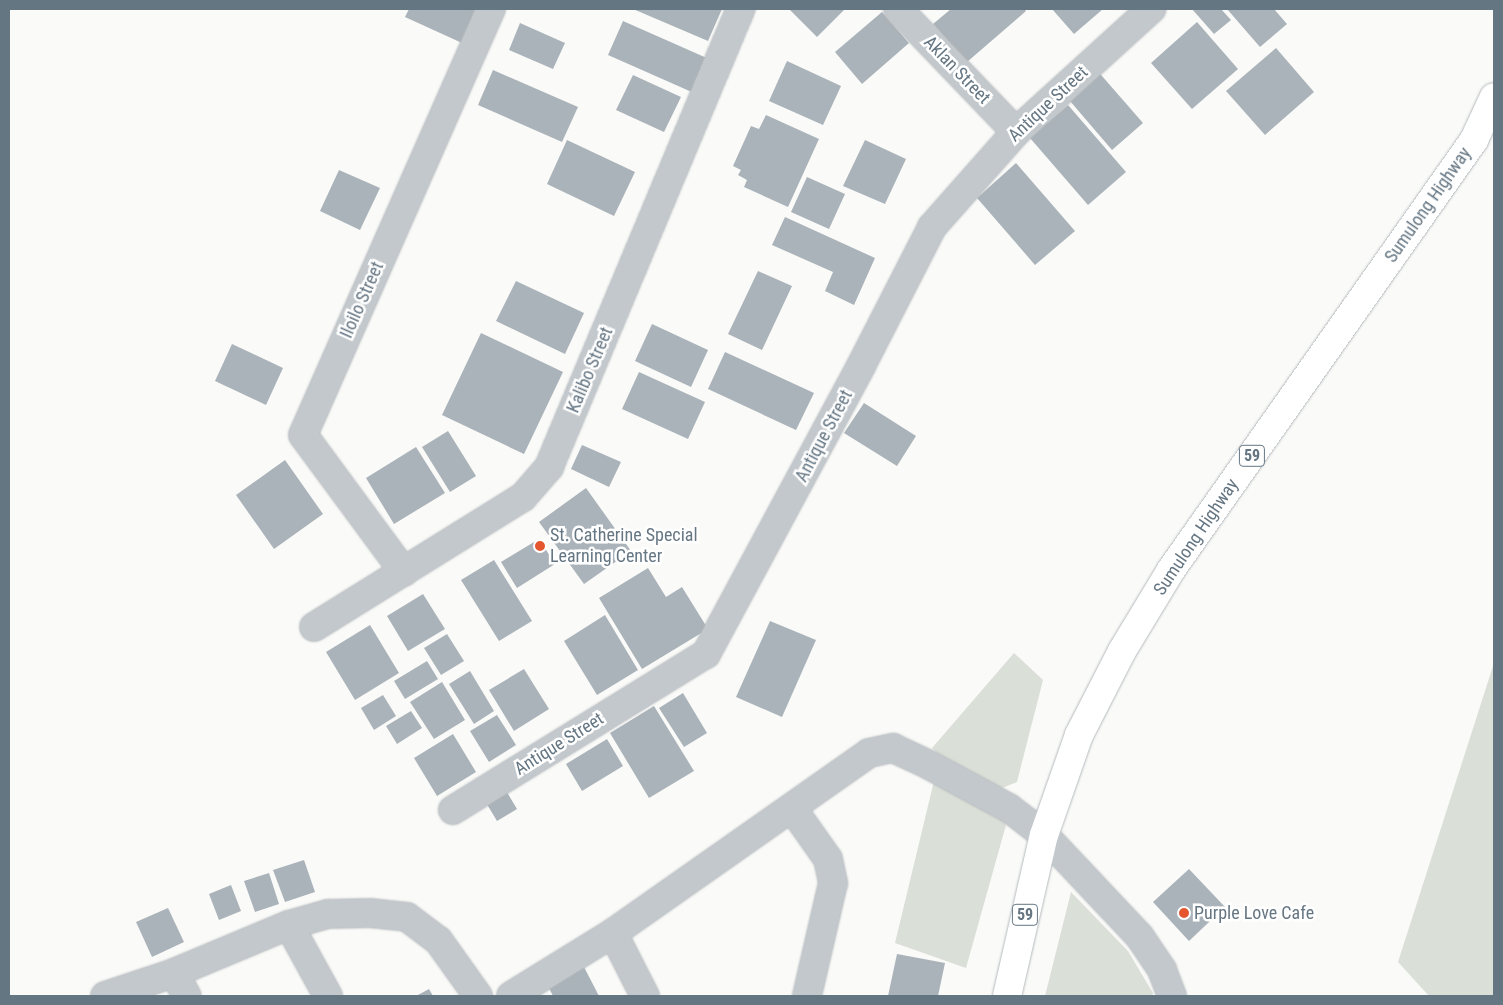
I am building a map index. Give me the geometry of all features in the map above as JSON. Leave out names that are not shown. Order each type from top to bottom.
[{"type":"main road","name":"Sumulong Highway","points":[[1006,996],[1044,835],[1078,735],[1132,635],[1177,562],[1474,140],[1494,97]]},
{"type":"street","name":"Iloilo Street","points":[[404,572],[303,435],[491,9]]},
{"type":"street","name":"Kalibo Street","points":[[314,627],[523,497],[549,467],[741,9]]},
{"type":"street","name":"Aklan Street","points":[[898,9],[1016,132]]},
{"type":"street","name":"Antique Street","points":[[453,810],[706,654],[861,366],[932,227],[1016,132],[1151,9]]},
{"type":"street","points":[[511,996],[613,933],[870,753],[893,748],[930,765],[1009,808],[1044,835],[1140,937],[1162,970],[1172,996]]},
{"type":"street","points":[[792,808],[828,859],[834,882],[807,996]]},
{"type":"street","points":[[105,996],[181,985],[289,925],[328,914],[370,912],[407,917],[438,940],[478,996]]},
{"type":"street","points":[[289,925],[328,996]]},
{"type":"street","points":[[613,933],[645,996]]},
{"type":"shaded area","points":[[1014,653],[1043,680],[1017,782],[1002,788],[940,756],[932,748]]},
{"type":"shaded area","points":[[1494,663],[1494,996],[1429,996],[1398,962]]},
{"type":"shaded area","points":[[934,781],[997,812],[1006,825],[966,968],[895,943]]},
{"type":"shaded area","points":[[1071,892],[1128,951],[1153,993],[1152,996],[1045,996]]},
{"type":"building","points":[[409,9],[477,9],[462,43],[405,17]]},
{"type":"building","points":[[633,9],[722,9],[708,41]]},
{"type":"building","points":[[789,9],[845,9],[817,37]]},
{"type":"building","points":[[951,9],[1024,9],[1026,11],[967,62],[933,24]]},
{"type":"building","points":[[1052,9],[1103,9],[1074,34]]},
{"type":"building","points":[[1192,9],[1221,9],[1231,20],[1214,34]]},
{"type":"building","points":[[1227,9],[1274,9],[1287,24],[1260,47]]},
{"type":"building","points":[[882,12],[909,43],[862,84],[835,52]]},
{"type":"building","points":[[623,21],[709,59],[694,93],[608,55]]},
{"type":"building","points":[[1197,22],[1238,69],[1192,109],[1151,63]]},
{"type":"building","points":[[520,23],[565,43],[553,69],[509,50]]},
{"type":"building","points":[[1276,48],[1314,92],[1265,135],[1226,91]]},
{"type":"building","points":[[787,61],[841,86],[823,125],[769,101]]},
{"type":"building","points":[[1095,68],[1143,123],[1112,150],[1064,94]]},
{"type":"building","points":[[493,70],[578,107],[562,142],[478,105]]},
{"type":"building","points":[[633,75],[681,97],[664,132],[616,110]]},
{"type":"building","points":[[1068,105],[1126,172],[1088,205],[1030,138]]},
{"type":"building","points":[[766,115],[819,139],[788,207],[744,187],[747,180],[738,175],[741,170],[733,166],[751,126],[759,129]]},
{"type":"building","points":[[567,140],[635,172],[614,216],[547,184]]},
{"type":"building","points":[[865,140],[906,159],[885,204],[843,186]]},
{"type":"building","points":[[1016,163],[1075,231],[1035,265],[977,198]]},
{"type":"building","points":[[339,170],[380,188],[360,230],[320,211]]},
{"type":"building","points":[[807,177],[845,194],[829,229],[791,212]]},
{"type":"building","points":[[785,217],[875,258],[854,305],[825,291],[833,272],[772,245]]},
{"type":"building","points":[[758,271],[792,286],[762,350],[728,334]]},
{"type":"building","points":[[516,281],[584,313],[565,354],[496,321]]},
{"type":"building","points":[[652,324],[708,350],[691,387],[635,361]]},
{"type":"building","points":[[481,333],[563,372],[524,454],[442,415]]},
{"type":"building","points":[[232,344],[283,368],[266,405],[215,381]]},
{"type":"building","points":[[725,352],[814,393],[796,430],[708,389]]},
{"type":"building","points":[[639,372],[705,402],[688,439],[622,409]]},
{"type":"building","points":[[864,403],[916,436],[897,466],[844,433]]},
{"type":"building","points":[[448,431],[476,476],[450,492],[422,447]]},
{"type":"building","points":[[582,445],[621,462],[609,487],[571,469]]},
{"type":"building","points":[[416,447],[445,493],[394,524],[366,478]]},
{"type":"building","points":[[285,460],[323,514],[274,549],[236,495]]},
{"type":"building","points":[[586,488],[631,551],[584,584],[539,522]]},
{"type":"building","points":[[539,539],[555,564],[517,588],[501,562]]},
{"type":"building","points":[[494,560],[532,621],[499,641],[461,580]]},
{"type":"building","points":[[648,568],[666,597],[682,587],[708,629],[642,669],[599,598]]},
{"type":"building","points":[[423,594],[445,629],[408,651],[387,616]]},
{"type":"building","points":[[605,615],[638,670],[597,695],[564,641]]},
{"type":"building","points":[[770,621],[816,640],[782,717],[736,697]]},
{"type":"building","points":[[370,625],[399,673],[355,700],[326,652]]},
{"type":"building","points":[[447,634],[464,661],[441,675],[424,648]]},
{"type":"building","points":[[427,661],[438,679],[405,699],[394,681]]},
{"type":"building","points":[[524,669],[549,709],[514,731],[489,690]]},
{"type":"building","points":[[470,671],[494,711],[474,724],[449,684]]},
{"type":"building","points":[[442,682],[465,720],[434,739],[410,702]]},
{"type":"building","points":[[683,693],[707,733],[684,747],[659,708]]},
{"type":"building","points":[[383,695],[396,716],[374,730],[361,708]]},
{"type":"building","points":[[654,706],[694,771],[649,798],[610,733]]},
{"type":"building","points":[[411,711],[422,728],[397,744],[386,726]]},
{"type":"building","points":[[497,715],[516,745],[489,762],[470,731]]},
{"type":"building","points":[[453,734],[476,772],[437,796],[414,758]]},
{"type":"building","points":[[607,739],[623,766],[582,791],[566,764]]},
{"type":"building","points":[[502,784],[517,809],[497,821],[482,796]]},
{"type":"building","points":[[304,860],[315,892],[285,902],[273,870]]},
{"type":"building","points":[[1189,869],[1225,907],[1189,941],[1153,902]]},
{"type":"building","points":[[269,873],[279,904],[255,912],[244,881]]},
{"type":"building","points":[[231,885],[241,911],[219,920],[209,894]]},
{"type":"building","points":[[168,908],[184,942],[152,957],[136,922]]},
{"type":"building","points":[[897,954],[945,963],[938,996],[888,996]]},
{"type":"building","points":[[584,967],[599,996],[553,996],[548,986]]},
{"type":"building","points":[[429,989],[433,996],[416,996]]},
{"type":"place","name":"St. Catherine Special Learning Center","points":[[540,546]]},
{"type":"place","name":"Purple Love Cafe","points":[[1184,913]]}]
